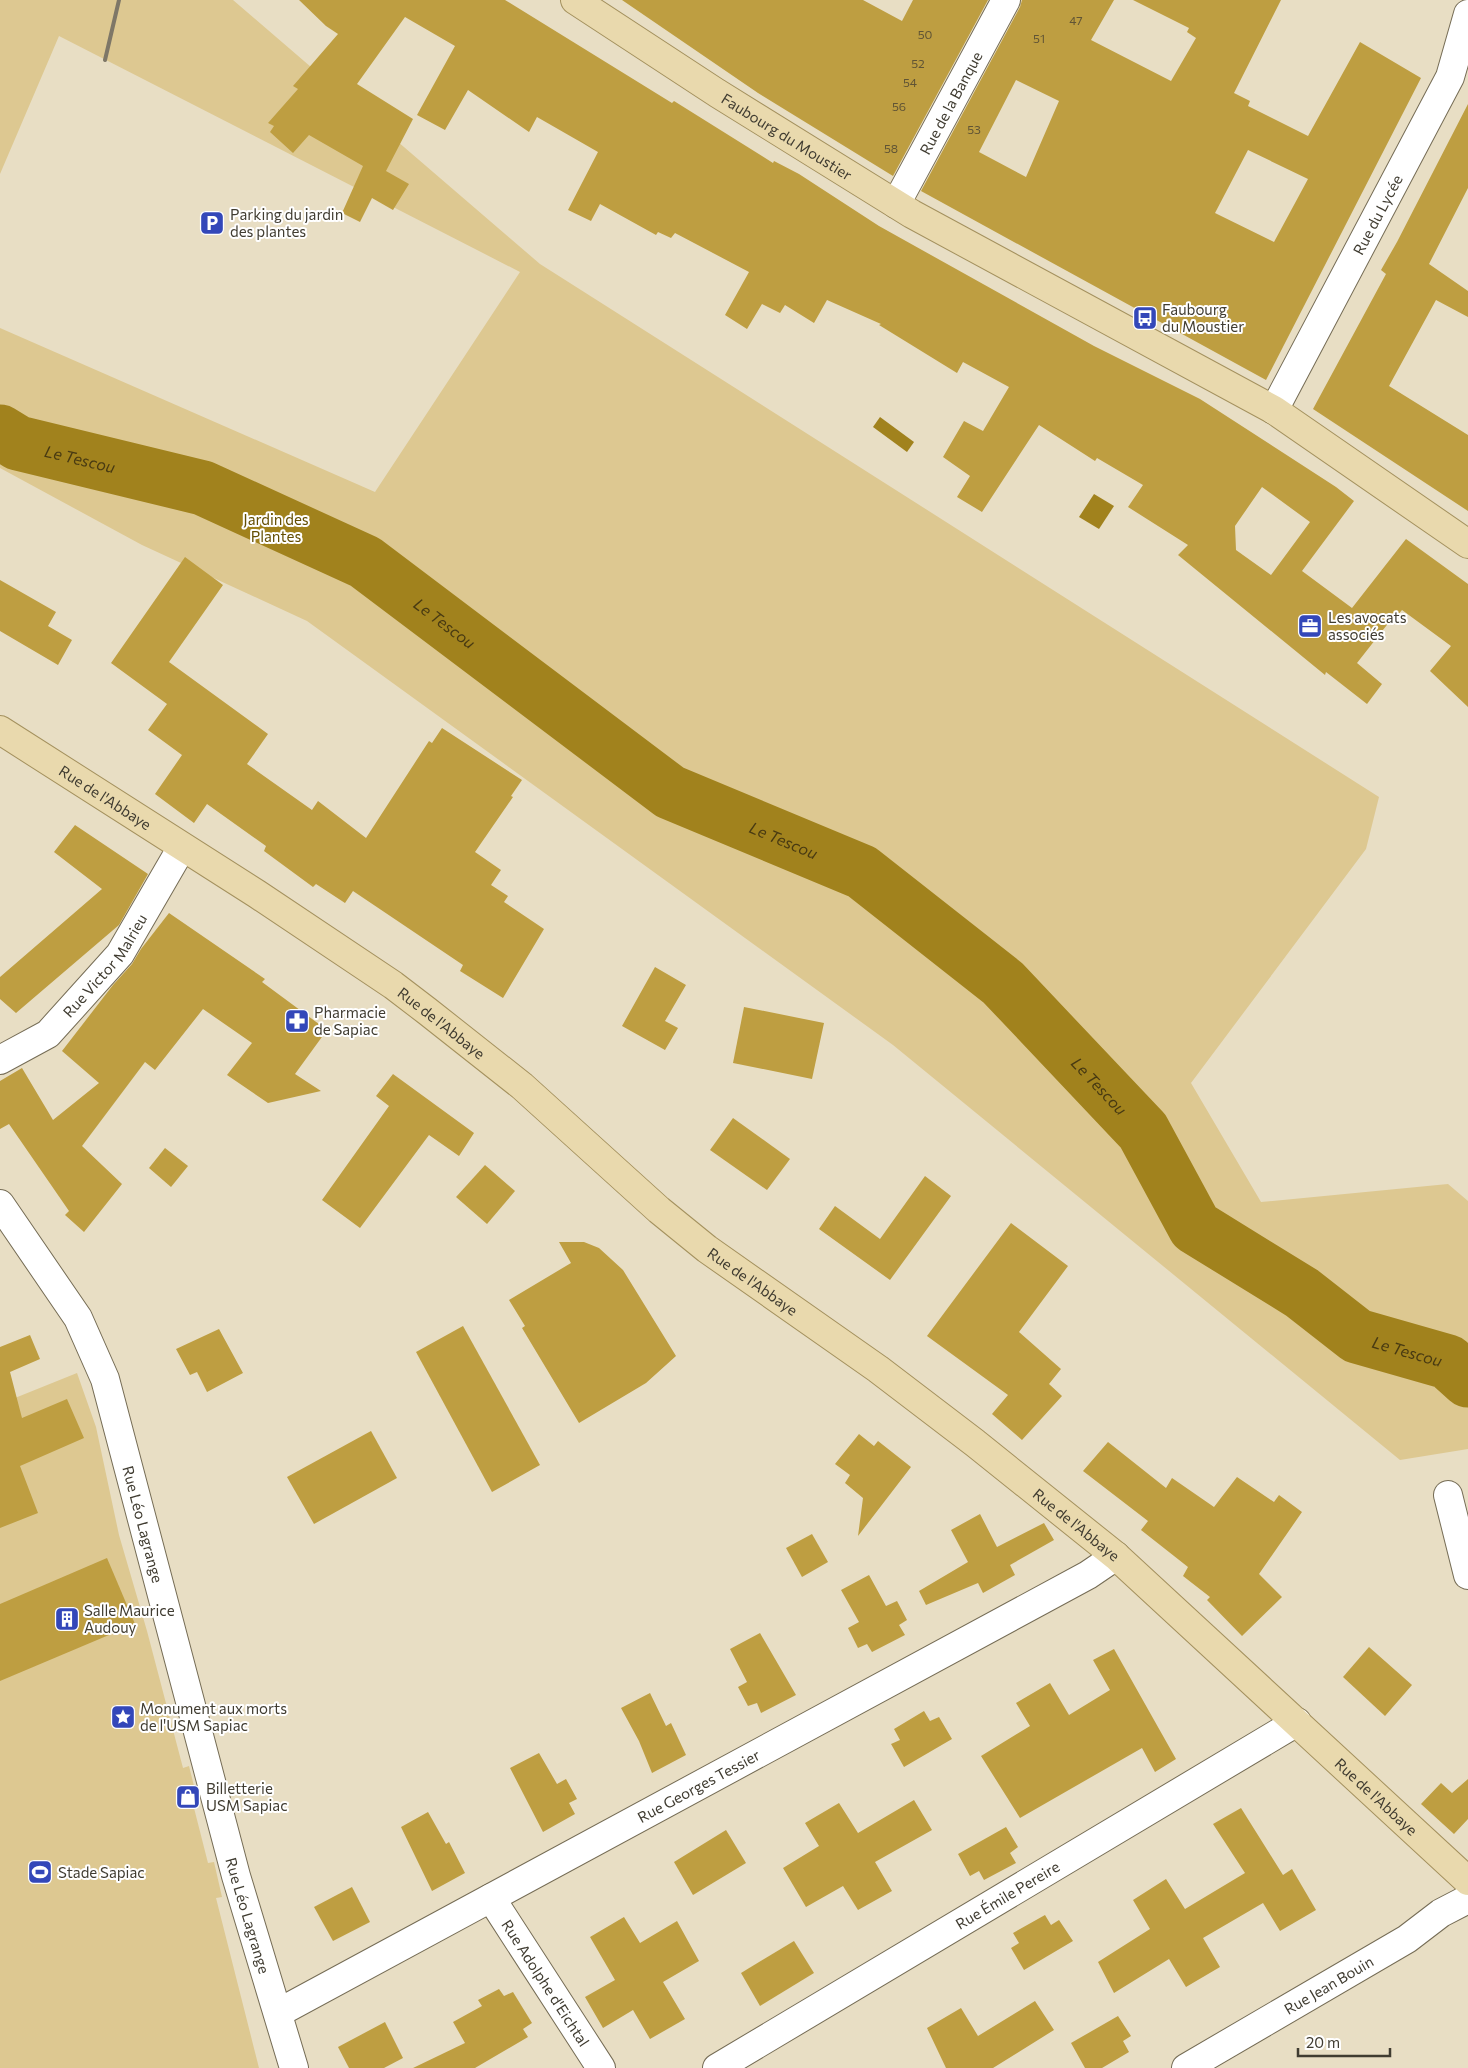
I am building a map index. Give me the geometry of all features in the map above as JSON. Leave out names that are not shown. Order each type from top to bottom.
[{"type":"main road","name":"Faubourg du Moustier","points":[[575,0],[717,93],[896,204],[1274,410],[1468,544]]},
{"type":"main road","name":"Rue de l'Abbaye","points":[[0,730],[257,894],[393,985],[421,1006],[522,1086],[659,1210],[707,1249],[878,1369],[975,1442],[1116,1556],[1468,1881]]},
{"type":"street","name":"Rue de la Banque","points":[[896,204],[1006,0]]},
{"type":"street","name":"Rue du Lycée","points":[[1274,410],[1450,77],[1468,14]]},
{"type":"street","name":"Rue Victor Malrieu","points":[[0,1060],[48,1034],[120,954],[182,846]]},
{"type":"street","name":"Rue Léo Lagrange","points":[[0,1204],[78,1318],[105,1379],[236,1876],[294,2068]]},
{"type":"street","points":[[1448,1495],[1468,1575]]},
{"type":"street","name":"Rue Georges Tessier","points":[[278,2013],[1088,1575],[1116,1556]]},
{"type":"street","name":"Rue Émile Pereire","points":[[717,2068],[1297,1722]]},
{"type":"street","name":"Rue Adolphe d'Eichtal","points":[[491,1898],[601,2068]]},
{"type":"street","name":"Rue Jean Bouin","points":[[1186,2068],[1407,1939],[1441,1913],[1468,1899]]},
{"type":"green space","name":"Jardin des Plantes","points":[[0,0],[233,0],[540,264],[1379,797],[1366,849],[1191,1083],[1261,1202],[1448,1184],[1468,1201],[1468,1449],[1400,1460],[893,1045],[307,621],[142,545],[0,468],[0,328],[375,492],[520,272],[59,36],[0,174]]},
{"type":"green space","points":[[77,1373],[96,1427],[119,1535],[147,1631],[183,1768],[189,1766],[199,1806],[194,1808],[208,1863],[214,1862],[222,1897],[216,1898],[259,2068],[0,2068],[0,1404]]},
{"type":"shaded area","points":[[880,417],[914,442],[907,452],[873,427]]},
{"type":"shaded area","points":[[1094,494],[1114,506],[1099,529],[1079,517]]},
{"type":"building","points":[[299,0],[505,0],[672,103],[674,101],[773,163],[774,161],[799,174],[879,226],[1094,346],[1200,399],[1336,487],[1354,501],[1302,571],[1352,608],[1406,539],[1468,584],[1468,707],[1430,671],[1451,646],[1402,610],[1392,622],[1390,621],[1357,663],[1382,684],[1367,704],[1326,672],[1325,675],[1178,555],[1188,545],[1128,507],[1143,485],[1097,458],[1095,461],[1039,425],[982,512],[957,497],[970,476],[943,457],[964,421],[983,431],[1009,387],[963,362],[957,373],[879,325],[881,324],[827,300],[814,323],[785,305],[780,313],[762,304],[747,329],[725,315],[749,272],[675,233],[671,238],[658,232],[656,235],[600,204],[591,221],[568,210],[598,152],[537,117],[529,132],[468,90],[445,130],[417,115],[455,46],[405,17],[357,84],[413,119],[386,171],[409,184],[393,210],[372,198],[360,222],[342,213],[363,166],[309,135],[293,153],[270,132],[274,126],[268,123],[298,89],[293,86],[338,34],[326,26]],"holes":[[[1262,487],[1310,522],[1271,575],[1236,550],[1235,526]]]},
{"type":"building","points":[[622,0],[863,0],[902,21],[913,0],[988,0],[893,176],[758,93]]},
{"type":"building","points":[[1022,0],[1114,0],[1091,40],[1171,81],[1196,38],[1187,32],[1189,28],[1133,0],[1281,0],[1234,93],[1250,101],[1248,106],[1308,136],[1360,42],[1421,78],[1266,380],[921,191],[1020,7]],"holes":[[[1016,80],[1059,101],[1026,177],[979,152]],[[1248,150],[1308,179],[1274,242],[1215,213]]]},
{"type":"building","points":[[1468,104],[1468,188],[1429,264],[1468,291],[1468,317],[1436,300],[1389,386],[1468,435],[1468,511],[1313,409],[1386,274],[1381,270]]},
{"type":"building","points":[[185,557],[223,585],[169,662],[268,734],[247,764],[312,810],[318,801],[366,838],[429,741],[432,743],[442,728],[522,780],[511,796],[513,797],[475,852],[501,870],[491,885],[508,896],[504,902],[544,929],[503,998],[460,971],[463,965],[353,891],[345,903],[316,884],[313,887],[264,851],[266,846],[207,804],[194,823],[155,794],[182,755],[148,730],[167,704],[111,663]]},
{"type":"building","points":[[0,580],[56,612],[48,626],[72,640],[58,665],[0,631]]},
{"type":"building","points":[[75,825],[148,874],[119,925],[16,1013],[0,999],[0,977],[102,889],[54,852]]},
{"type":"building","points":[[169,913],[265,979],[262,982],[327,1030],[295,1074],[321,1091],[268,1103],[227,1075],[252,1043],[203,1009],[155,1070],[145,1062],[82,1146],[122,1184],[84,1232],[65,1215],[69,1211],[9,1124],[0,1129],[0,1081],[22,1068],[53,1120],[99,1083],[62,1051],[113,985],[132,964],[141,949]]},
{"type":"building","points":[[655,967],[686,985],[665,1021],[678,1028],[665,1050],[622,1026]]},
{"type":"building","points":[[744,1007],[824,1023],[812,1079],[733,1063]]},
{"type":"building","points":[[393,1074],[474,1133],[459,1156],[429,1135],[360,1228],[322,1200],[389,1106],[376,1096]]},
{"type":"building","points":[[733,1118],[790,1159],[767,1190],[710,1150]]},
{"type":"building","points":[[165,1148],[188,1166],[171,1187],[149,1168]]},
{"type":"building","points":[[485,1165],[515,1191],[487,1224],[456,1197]]},
{"type":"building","points":[[925,1176],[951,1196],[890,1280],[819,1229],[835,1206],[880,1239]]},
{"type":"building","points":[[1011,1223],[1068,1266],[1019,1332],[1061,1369],[1049,1384],[1062,1396],[1022,1440],[992,1414],[1008,1395],[927,1336]]},
{"type":"building","points":[[559,1242],[584,1242],[599,1248],[623,1270],[676,1356],[646,1383],[579,1423],[522,1328],[525,1326],[509,1300],[571,1263]]},
{"type":"building","points":[[463,1326],[540,1465],[492,1492],[416,1352]]},
{"type":"building","points":[[219,1329],[243,1373],[207,1392],[197,1372],[190,1375],[176,1349]]},
{"type":"building","points":[[30,1335],[40,1359],[10,1372],[22,1418],[67,1399],[84,1438],[20,1466],[38,1513],[0,1528],[0,1347]]},
{"type":"building","points":[[371,1431],[397,1478],[314,1524],[287,1477]]},
{"type":"building","points":[[859,1434],[874,1446],[878,1441],[911,1467],[858,1536],[863,1498],[845,1483],[850,1475],[835,1464]]},
{"type":"building","points":[[1108,1442],[1166,1488],[1172,1478],[1214,1507],[1237,1477],[1274,1502],[1279,1495],[1302,1512],[1259,1574],[1282,1597],[1242,1636],[1207,1600],[1210,1597],[1183,1576],[1188,1567],[1141,1530],[1148,1521],[1083,1471]]},
{"type":"building","points":[[980,1514],[997,1547],[1044,1523],[1054,1540],[1010,1565],[1015,1575],[983,1593],[978,1583],[926,1605],[919,1591],[968,1562],[951,1530]]},
{"type":"building","points":[[812,1534],[828,1562],[802,1577],[786,1548]]},
{"type":"building","name":"Salle Maurice Audouy","points":[[107,1558],[135,1624],[0,1681],[0,1604]]},
{"type":"building","points":[[869,1575],[886,1606],[897,1601],[907,1620],[899,1625],[905,1635],[872,1652],[867,1644],[858,1648],[848,1628],[859,1622],[841,1590]]},
{"type":"building","points":[[760,1633],[796,1695],[761,1713],[757,1703],[748,1706],[738,1687],[747,1682],[730,1649]]},
{"type":"building","points":[[1369,1647],[1412,1685],[1385,1716],[1343,1677]]},
{"type":"building","points":[[1114,1649],[1176,1759],[1155,1772],[1142,1748],[1020,1818],[981,1756],[1030,1726],[1016,1703],[1050,1683],[1069,1715],[1110,1690],[1093,1660]]},
{"type":"building","points":[[650,1693],[666,1726],[671,1723],[686,1755],[652,1773],[639,1741],[621,1708]]},
{"type":"building","points":[[924,1711],[930,1721],[939,1717],[952,1739],[904,1767],[891,1744],[900,1740],[894,1729]]},
{"type":"building","points":[[539,1753],[557,1784],[566,1779],[577,1799],[569,1803],[575,1814],[543,1832],[510,1768]]},
{"type":"building","points":[[1468,1779],[1468,1819],[1454,1834],[1421,1804],[1441,1783],[1452,1793]]},
{"type":"building","points":[[914,1800],[932,1830],[875,1862],[892,1891],[858,1910],[843,1886],[806,1907],[783,1868],[819,1846],[805,1823],[839,1803],[858,1833]]},
{"type":"building","points":[[1241,1808],[1283,1875],[1292,1869],[1316,1910],[1280,1931],[1263,1903],[1203,1938],[1220,1967],[1186,1987],[1169,1959],[1114,1993],[1098,1962],[1150,1929],[1133,1900],[1166,1879],[1185,1909],[1245,1873],[1213,1824]]},
{"type":"building","points":[[428,1812],[446,1844],[449,1842],[465,1873],[432,1891],[401,1827]]},
{"type":"building","points":[[1006,1827],[1018,1847],[1010,1853],[1016,1863],[984,1880],[979,1871],[970,1876],[958,1854]]},
{"type":"building","points":[[726,1830],[746,1863],[693,1895],[674,1862]]},
{"type":"building","points":[[352,1887],[370,1922],[333,1941],[314,1907]]},
{"type":"building","points":[[1045,1915],[1051,1925],[1059,1920],[1073,1941],[1024,1970],[1011,1948],[1019,1943],[1013,1933]]},
{"type":"building","points":[[624,1917],[640,1943],[677,1921],[699,1961],[663,1982],[685,2019],[650,2039],[633,2010],[603,2028],[585,1997],[615,1980],[590,1937]]},
{"type":"building","points":[[794,1941],[814,1973],[760,2006],[741,1973]]},
{"type":"building","points":[[499,1989],[504,1996],[513,1992],[532,2023],[523,2029],[528,2037],[475,2068],[413,2068],[465,2043],[453,2022],[482,2006],[478,2000]]},
{"type":"building","points":[[1035,2001],[1054,2030],[993,2068],[946,2068],[927,2028],[961,2008],[978,2036]]},
{"type":"building","points":[[1118,2016],[1131,2036],[1123,2041],[1129,2052],[1102,2068],[1085,2068],[1071,2043]]},
{"type":"building","points":[[385,2022],[403,2058],[384,2068],[349,2068],[338,2047]]},
{"type":"waterway","name":"Le Tescou","points":[[0,432],[18,443],[203,488],[365,562],[670,792],[862,872],[1003,983],[1143,1131],[1195,1227],[1302,1293],[1357,1336],[1448,1362],[1468,1380]]},
{"type":"railway","points":[[105,60],[119,0]]},
{"type":"place","name":"Parking du jardin des plantes","points":[[212,223]]},
{"type":"place","name":"Faubourg du Moustier","points":[[1145,318]]},
{"type":"place","name":"Les avocats associés","points":[[1310,626]]},
{"type":"place","name":"Pharmacie de Sapiac","points":[[297,1021]]},
{"type":"place","name":"Salle Maurice Audouy","points":[[67,1619]]},
{"type":"place","name":"Monument aux morts de l'USM Sapiac","points":[[123,1717]]},
{"type":"place","name":"Billetterie USM Sapiac","points":[[188,1797]]},
{"type":"place","name":"Stade Sapiac","points":[[40,1872]]}]
